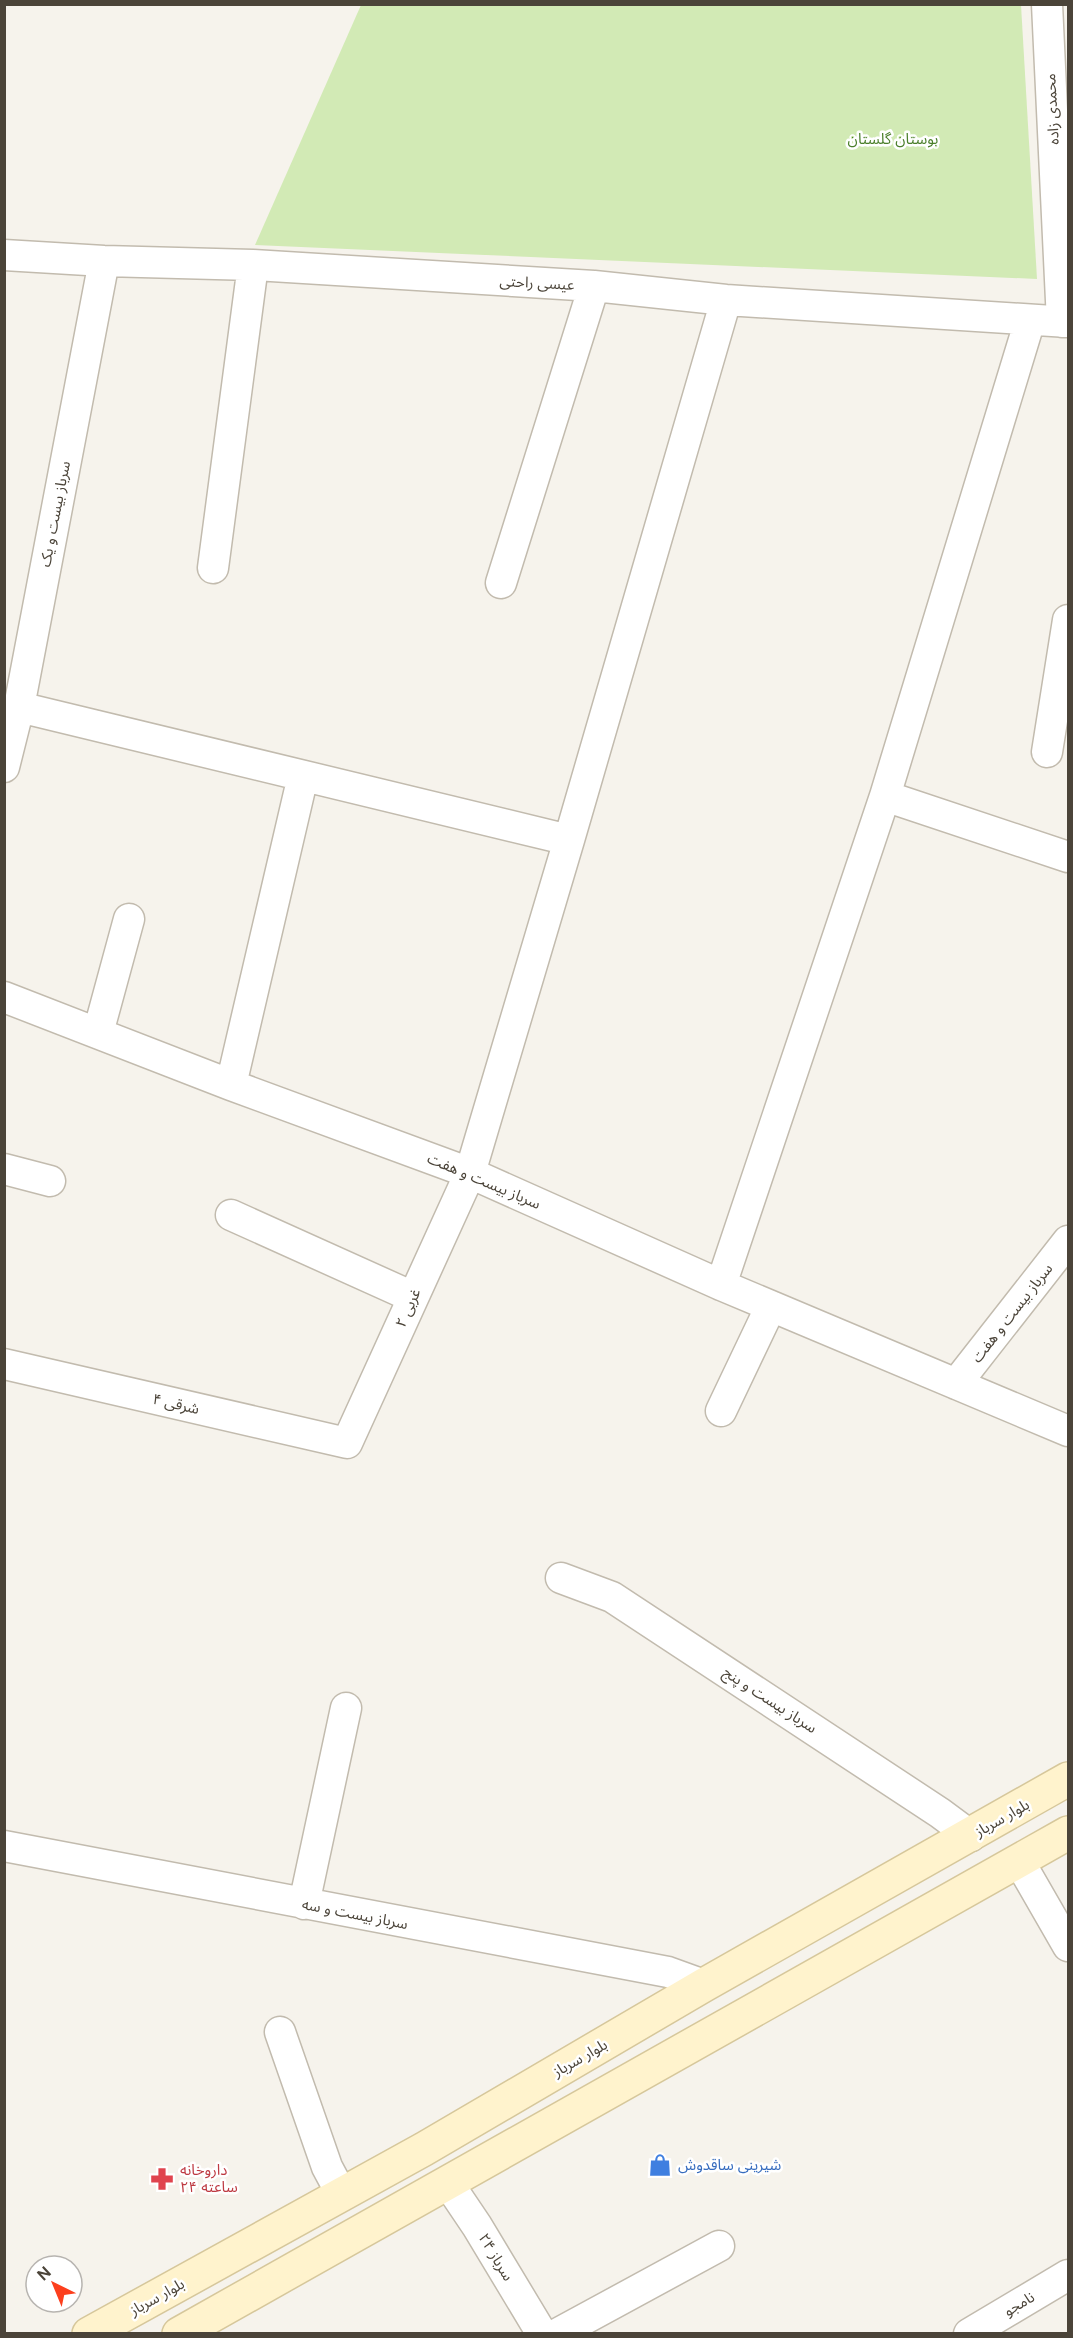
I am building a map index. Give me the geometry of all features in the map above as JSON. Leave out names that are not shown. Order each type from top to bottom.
[{"type":"main road","name":"بلوار سرباز","points":[[89,2334],[424,2149],[704,1985],[971,1836],[1068,1779]]},
{"type":"main road","points":[[179,2334],[1068,1833]]},
{"type":"street","name":"محمدی زاده","points":[[1047,4],[1065,322]]},
{"type":"street","name":"عیسی راحتی","points":[[4,255],[104,261],[253,265],[594,286],[726,300],[1065,322]]},
{"type":"street","name":"سرباز بیست و یک","points":[[4,767],[18,707],[104,261]]},
{"type":"street","points":[[213,568],[253,265]]},
{"type":"street","points":[[501,583],[594,286]]},
{"type":"street","name":"غربی ۲","points":[[347,1443],[470,1173],[570,840],[726,300]]},
{"type":"street","points":[[721,1285],[885,796],[1030,320]]},
{"type":"street","points":[[1047,752],[1068,620]]},
{"type":"street","points":[[18,707],[570,840]]},
{"type":"street","points":[[231,1085],[303,776]]},
{"type":"street","points":[[885,796],[1068,857]]},
{"type":"street","points":[[98,1033],[129,919]]},
{"type":"street","name":"سرباز بیست و هفت","points":[[4,997],[231,1085],[470,1173],[721,1285],[1068,1431]]},
{"type":"street","points":[[4,1169],[50,1181]]},
{"type":"street","points":[[231,1215],[412,1297]]},
{"type":"street","name":"سرباز بیست و هفت","points":[[956,1384],[1068,1241]]},
{"type":"street","points":[[721,1411],[771,1306]]},
{"type":"street","name":"شرقی ۴","points":[[4,1364],[347,1443]]},
{"type":"street","name":"سرباز بیست و پنج","points":[[561,1578],[612,1597],[940,1813],[971,1836]]},
{"type":"street","points":[[304,1904],[346,1708]]},
{"type":"street","name":"سرباز بیست و سه","points":[[4,1846],[668,1972],[704,1985]]},
{"type":"street","points":[[1019,1861],[1068,1946]]},
{"type":"street","points":[[280,2032],[327,2168],[342,2195]]},
{"type":"street","name":"سرباز ۲۴","points":[[448,2183],[477,2226],[542,2334]]},
{"type":"street","points":[[557,2334],[718,2246]]},
{"type":"street","name":"نامجو","points":[[969,2334],[1068,2275]]},
{"type":"green space","name":"بوستان گلستان","points":[[361,5],[1021,5],[1037,279],[255,245]]},
{"type":"place","name":"شیرینی ساقدوش","points":[[660,2165]]},
{"type":"place","name":"داروخانه ۲۴ ساعته","points":[[162,2179]]}]
